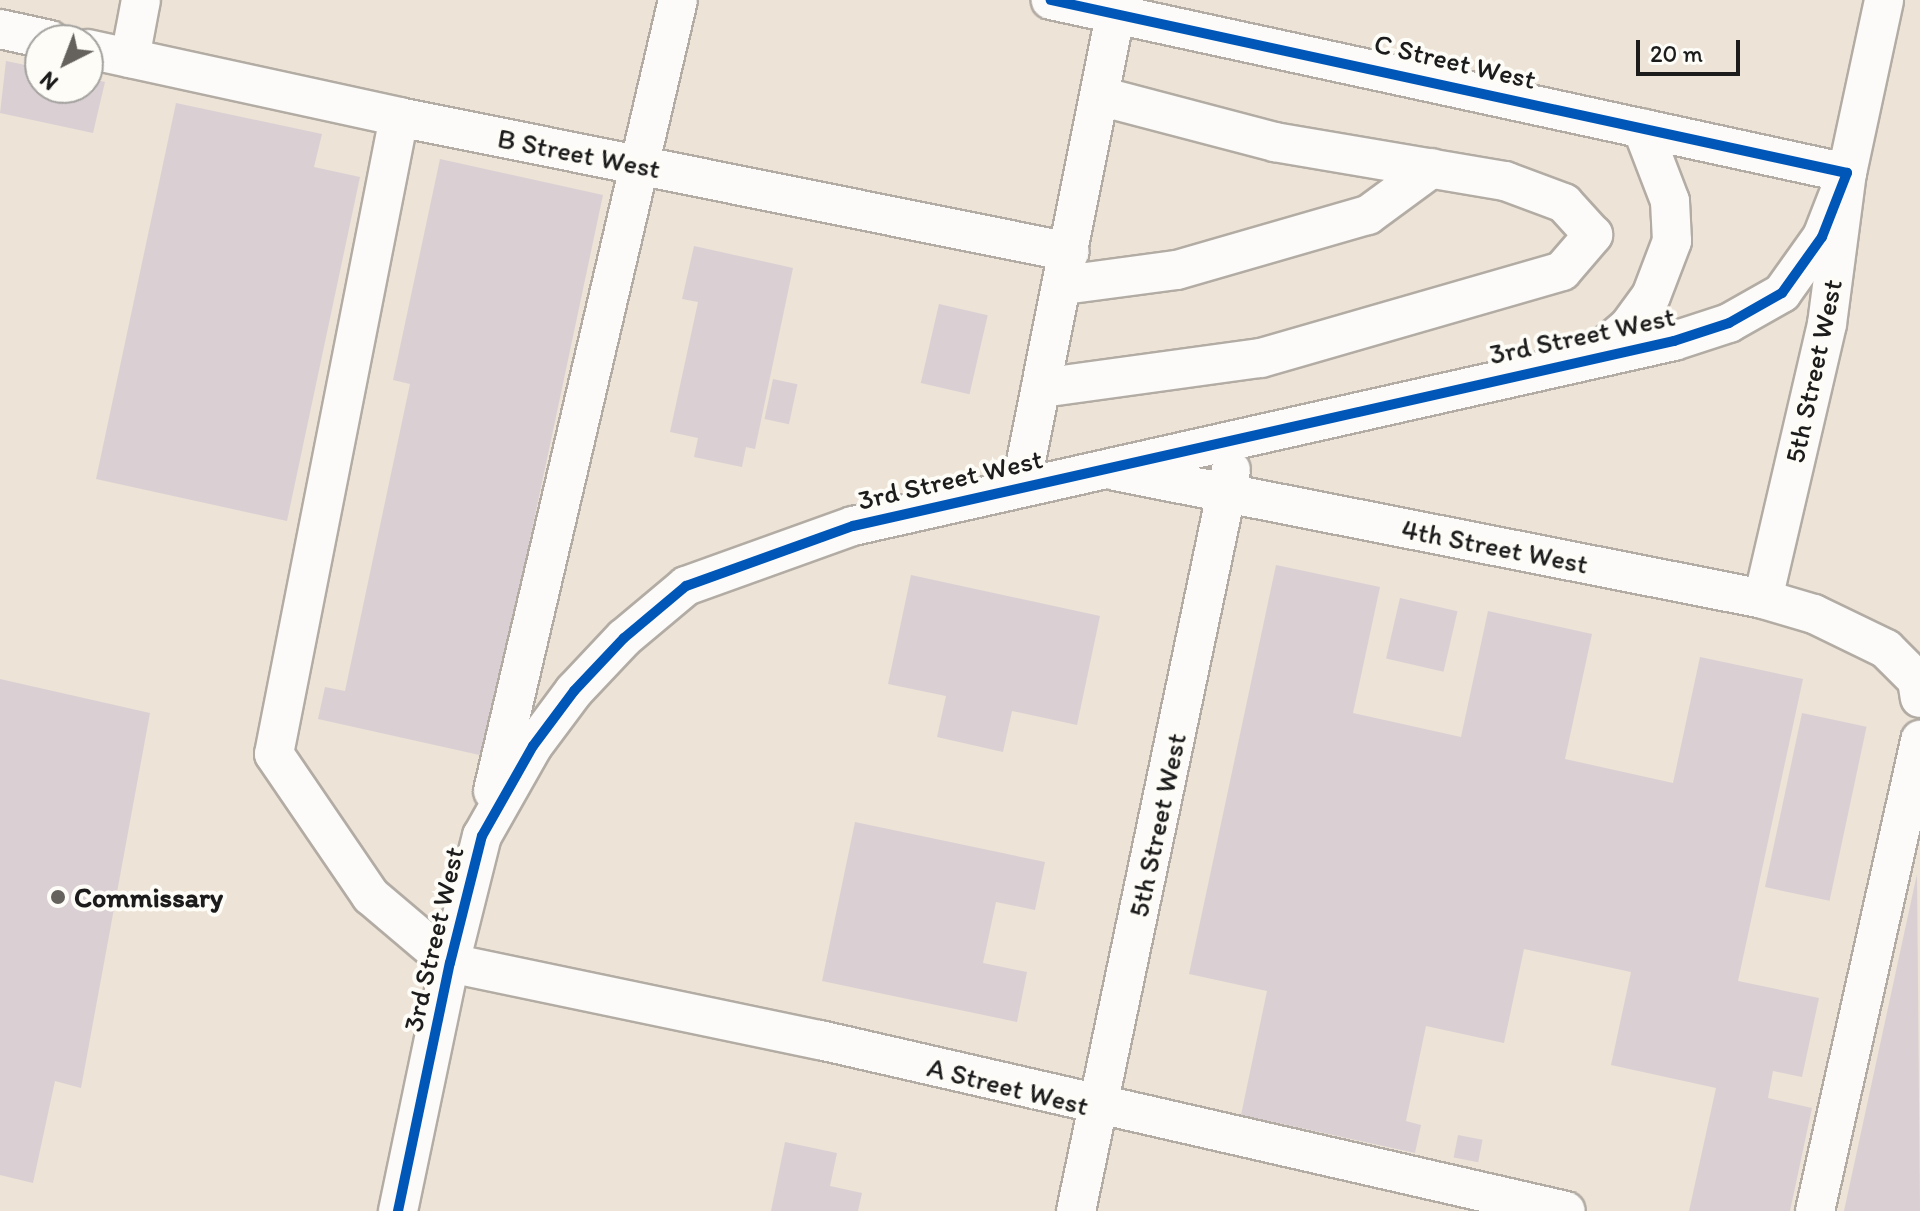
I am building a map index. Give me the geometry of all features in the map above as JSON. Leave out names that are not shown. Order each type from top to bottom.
[{"type":"street","points":[[130,58],[141,0]]},
{"type":"street","points":[[482,836],[678,0]]},
{"type":"street","name":"C Street West","points":[[1051,0],[1117,7],[1847,173]]},
{"type":"street","name":"5th Street West","points":[[1763,599],[1827,324],[1847,173],[1884,0]]},
{"type":"street","points":[[1021,486],[1117,7]]},
{"type":"street","points":[[0,29],[24,34]]},
{"type":"street","name":"B Street West","points":[[104,52],[399,117],[641,165],[1067,268],[1177,270],[1368,215],[1432,168]]},
{"type":"street","points":[[1041,388],[1261,358],[1562,271],[1593,235],[1564,203],[1505,181],[1275,142],[1100,96]]},
{"type":"street","points":[[399,117],[274,754],[371,896],[450,963]]},
{"type":"street","points":[[1594,356],[1629,326],[1651,296],[1672,241],[1670,201],[1642,128]]},
{"type":"street","name":"3rd Street West","points":[[398,1211],[450,963],[482,836],[533,746],[574,691],[624,638],[686,586],[853,526],[1594,356],[1674,341],[1729,323],[1782,293],[1822,237],[1847,173]]},
{"type":"street","name":"5th Street West","points":[[1076,1211],[1237,438]]},
{"type":"street","name":"4th Street West","points":[[1100,468],[1763,599],[1814,614],[1886,649],[1917,680],[1920,698]]},
{"type":"street","points":[[1815,1211],[1920,740]]},
{"type":"street","name":"A Street West","points":[[450,963],[820,1040],[1097,1108],[1566,1211]]},
{"type":"building","points":[[6,61],[24,65],[24,104],[100,104],[93,133],[0,113]]},
{"type":"building","points":[[176,103],[322,134],[314,167],[360,177],[287,521],[96,479]]},
{"type":"building","points":[[440,159],[603,195],[484,756],[318,719],[325,687],[345,691],[410,384],[393,380]]},
{"type":"building","points":[[694,246],[793,268],[755,449],[746,447],[742,467],[694,457],[698,438],[670,432],[698,302],[682,299]]},
{"type":"building","points":[[939,304],[988,315],[969,394],[921,383]]},
{"type":"building","points":[[773,379],[797,384],[789,424],[764,419]]},
{"type":"building","points":[[1276,565],[1380,587],[1353,713],[1461,737],[1488,611],[1592,634],[1565,759],[1673,783],[1700,657],[1803,679],[1738,981],[1819,998],[1802,1077],[1773,1071],[1768,1098],[1812,1108],[1790,1211],[1689,1211],[1716,1088],[1611,1065],[1631,972],[1524,949],[1504,1043],[1426,1026],[1406,1121],[1421,1125],[1415,1153],[1241,1115],[1267,991],[1189,974]]},
{"type":"building","points":[[911,575],[1100,616],[1077,725],[1012,711],[1003,752],[937,737],[946,696],[888,684]]},
{"type":"building","points":[[1400,598],[1457,611],[1444,672],[1386,658]]},
{"type":"building","name":"Commissary","points":[[0,679],[150,713],[81,1088],[55,1081],[33,1183],[0,1175]]},
{"type":"building","points":[[1802,713],[1867,727],[1830,901],[1765,887]]},
{"type":"building","points":[[855,822],[1045,862],[1035,910],[996,902],[983,963],[1027,972],[1017,1022],[822,981]]},
{"type":"building","points":[[1917,874],[1920,1211],[1844,1211]]},
{"type":"building","points":[[1458,1135],[1483,1140],[1478,1162],[1454,1158]]},
{"type":"building","points":[[785,1142],[837,1153],[830,1186],[862,1193],[858,1211],[771,1211]]},
{"type":"cycle path","points":[[398,1211],[450,963],[482,836],[533,746],[574,691],[624,638],[686,586],[853,526],[1674,341],[1729,323],[1782,293],[1822,237],[1847,173],[1051,0]]},
{"type":"place","name":"Commissary","points":[[58,897]]}]
